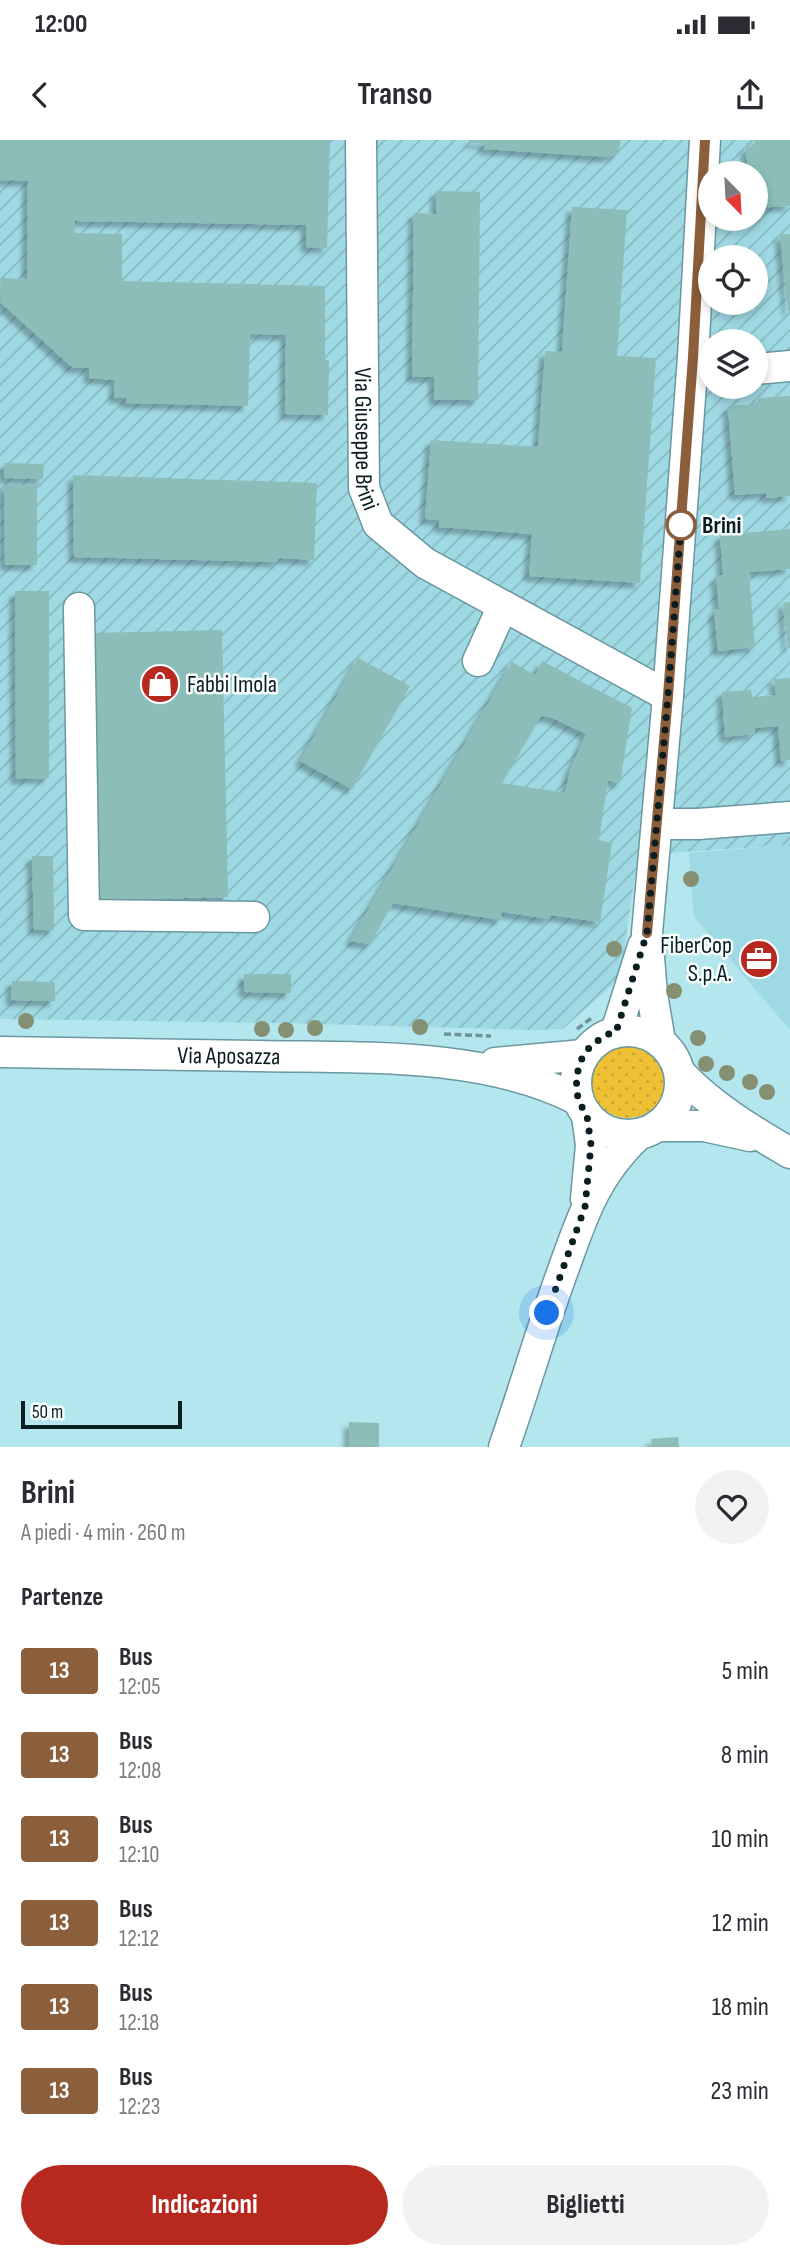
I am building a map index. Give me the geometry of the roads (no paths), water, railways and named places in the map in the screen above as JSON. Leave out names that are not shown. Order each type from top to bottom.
[{"type":"street","name":"Via Giuseppe Brini","points":[[360,140],[364,488],[378,524],[425,563],[668,696]]},
{"type":"street","points":[[702,329],[705,140]]},
{"type":"street","points":[[768,368],[790,366]]},
{"type":"street","points":[[660,1041],[647,933],[698,399]]},
{"type":"street","points":[[478,661],[503,606]]},
{"type":"street","points":[[79,608],[84,915],[254,917]]},
{"type":"street","points":[[657,824],[698,824],[790,817]]},
{"type":"street","points":[[585,1207],[591,1145],[576,1077],[580,1043],[597,1041],[647,933]]},
{"type":"street","points":[[608,1021],[660,1041],[673,1056],[680,1073],[698,1093],[780,1147]]},
{"type":"street","name":"Via Aposazza","points":[[460,1066],[580,1043]]},
{"type":"street","name":"Via Aposazza","points":[[0,1052],[392,1058],[460,1066],[538,1082],[583,1108]]},
{"type":"street","points":[[503,1447],[585,1207],[616,1155],[671,1112],[679,1094],[680,1073]]},
{"type":"street","points":[[583,1108],[605,1130],[627,1135],[648,1130],[704,1126],[780,1147]]},
{"type":"place","name":"Brini","points":[[681,525]]},
{"type":"place","name":"Fabbi Imola","points":[[160,684]]},
{"type":"place","name":"FiberCop S.p.A.","points":[[759,959]]}]
